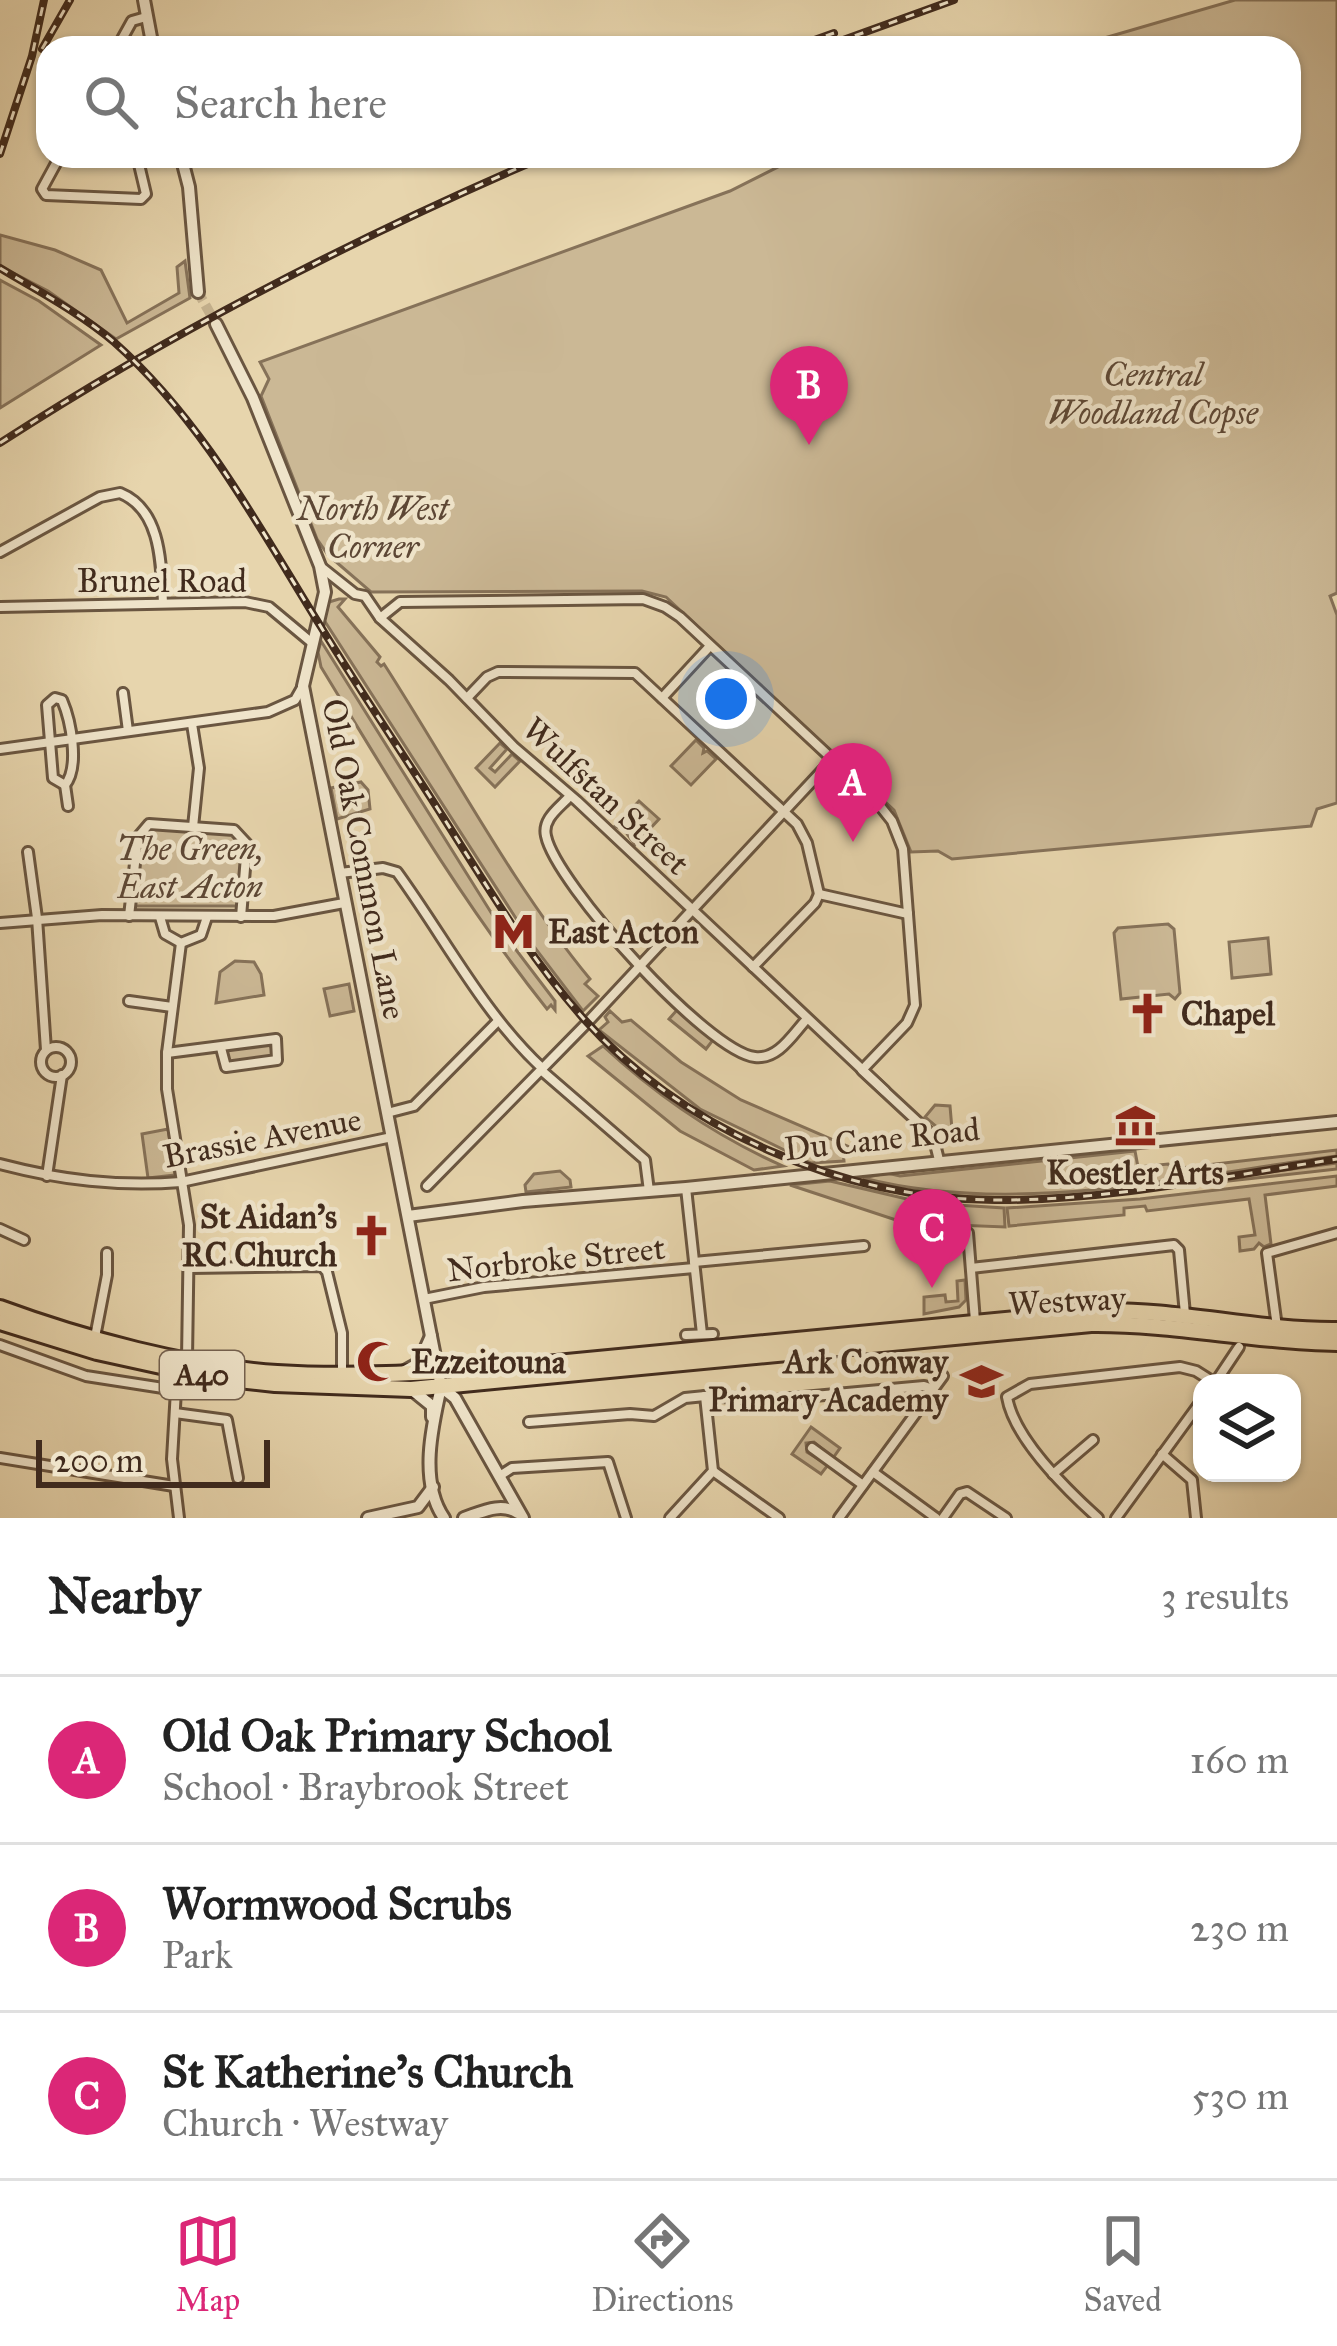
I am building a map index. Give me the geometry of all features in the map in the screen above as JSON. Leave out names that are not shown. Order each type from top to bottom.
[{"type":"highway","name":"A40","points":[[0,1308],[187,1359],[275,1373],[400,1373],[440,1380]]},
{"type":"highway","name":"Westway","points":[[440,1380],[476,1370],[1099,1311],[1185,1314],[1337,1330]]},
{"type":"highway","name":"A40","points":[[0,1322],[98,1352],[211,1377],[411,1389],[440,1380]]},
{"type":"highway","name":"Westway","points":[[440,1380],[493,1382],[1091,1324],[1163,1325],[1337,1343]]},
{"type":"street","points":[[144,0],[150,36]]},
{"type":"street","points":[[124,36],[132,22],[146,17]]},
{"type":"street","points":[[53,168],[42,189],[46,196],[141,199],[146,194],[140,168]]},
{"type":"street","points":[[184,168],[199,292]]},
{"type":"street","name":"Old Oak Common Lane","points":[[216,324],[253,398],[320,566],[325,592],[303,686],[440,1380],[430,1442],[434,1487],[444,1518]]},
{"type":"street","points":[[0,552],[100,497],[128,495],[158,536],[163,603]]},
{"type":"street","name":"Wulfstan Street","points":[[320,566],[355,594],[364,608],[369,606],[885,1091],[937,1141],[939,1160]]},
{"type":"street","points":[[380,618],[400,602],[643,599],[674,611],[873,797],[897,830],[903,848],[914,1011],[862,1070]]},
{"type":"street","name":"Brunel Road","points":[[0,607],[258,603],[281,615],[311,642]]},
{"type":"street","points":[[662,698],[710,646]]},
{"type":"street","points":[[467,698],[494,673],[525,671],[631,672],[662,698],[802,832],[819,893],[815,903],[753,967]]},
{"type":"street","points":[[0,748],[268,712],[295,700],[303,686]]},
{"type":"street","points":[[123,693],[128,731]]},
{"type":"street","points":[[65,785],[53,778],[48,742],[47,705],[56,698],[65,704],[73,771],[65,785],[68,806]]},
{"type":"street","points":[[192,724],[199,768],[193,827]]},
{"type":"street","points":[[427,1186],[832,760]]},
{"type":"street","points":[[569,797],[549,818],[547,839],[602,926],[640,966],[699,1021],[750,1055],[766,1056],[778,1050],[806,1020]]},
{"type":"street","points":[[129,916],[138,837],[149,824],[234,830],[248,844],[241,917]]},
{"type":"street","points":[[28,852],[46,1050],[42,1068],[49,1075],[62,1075]]},
{"type":"street","points":[[338,874],[374,869],[397,872],[498,1021],[539,1067],[646,1160],[649,1191]]},
{"type":"street","points":[[819,893],[908,914]]},
{"type":"street","points":[[0,922],[274,916],[344,903]]},
{"type":"street","points":[[160,916],[165,934],[181,943]]},
{"type":"street","points":[[181,943],[201,935],[207,917]]},
{"type":"street","points":[[181,943],[167,1089],[191,1268],[187,1359]]},
{"type":"street","points":[[129,1001],[172,1007]]},
{"type":"street","points":[[387,1113],[414,1106],[498,1021]]},
{"type":"street","points":[[221,1048],[226,1067],[277,1060],[274,1025]]},
{"type":"street","points":[[167,1053],[276,1039]]},
{"type":"street","points":[[46,1050],[61,1047],[69,1053],[70,1068],[62,1075],[47,1176]]},
{"type":"street","name":"Du Cane Road","points":[[409,1216],[1337,1122]]},
{"type":"street","name":"Brassie Avenue","points":[[0,1164],[121,1186],[181,1182],[392,1137]]},
{"type":"street","points":[[686,1188],[702,1334]]},
{"type":"street","points":[[405,1196],[430,1213],[413,1243]]},
{"type":"street","points":[[0,1229],[24,1240]]},
{"type":"street","points":[[968,1233],[976,1322]]},
{"type":"street","points":[[1276,1327],[1268,1253],[1337,1233]]},
{"type":"street","points":[[971,1268],[1174,1245],[1179,1250],[1185,1314]]},
{"type":"street","name":"Norbroke Street","points":[[424,1299],[502,1285],[864,1246]]},
{"type":"street","points":[[95,1337],[107,1253]]},
{"type":"street","points":[[191,1268],[322,1267],[342,1333],[343,1373]]},
{"type":"street","points":[[686,1335],[713,1334]]},
{"type":"street","points":[[400,1373],[419,1363],[431,1336]]},
{"type":"street","points":[[0,1346],[86,1376],[176,1390],[174,1486],[179,1518]]},
{"type":"street","points":[[1221,1374],[1240,1347]]},
{"type":"street","points":[[1098,1518],[1053,1474],[1016,1423],[1006,1401],[1010,1394],[1030,1384],[1180,1367],[1201,1374]]},
{"type":"street","points":[[838,1518],[943,1376]]},
{"type":"street","points":[[440,1380],[506,1475],[522,1516]]},
{"type":"street","points":[[464,1414],[470,1393],[493,1382]]},
{"type":"street","points":[[411,1389],[432,1406],[432,1420]]},
{"type":"street","points":[[529,1422],[654,1416],[685,1398],[705,1396],[757,1405],[834,1394],[933,1389]]},
{"type":"street","points":[[705,1396],[713,1471],[779,1518]]},
{"type":"street","points":[[432,1420],[442,1411],[464,1414]]},
{"type":"street","points":[[1116,1518],[1193,1412]]},
{"type":"street","points":[[176,1413],[227,1420],[238,1478]]},
{"type":"street","points":[[1053,1474],[1094,1440]]},
{"type":"street","points":[[812,1448],[862,1485]]},
{"type":"street","points":[[1162,1454],[1192,1480],[1196,1518]]},
{"type":"street","points":[[0,1458],[174,1486]]},
{"type":"street","points":[[506,1475],[608,1462],[626,1518]]},
{"type":"street","points":[[670,1518],[713,1471]]},
{"type":"street","points":[[873,1472],[939,1518],[967,1492],[1006,1518]]},
{"type":"street","points":[[495,1508],[505,1499],[506,1475]]},
{"type":"street","points":[[368,1518],[424,1503],[434,1487]]},
{"type":"street","points":[[464,1518],[495,1508],[510,1508],[522,1516]]},
{"type":"street","points":[[395,1514],[414,1518]]},
{"type":"green space","points":[[1235,0],[1337,0],[1337,593],[1330,596],[1337,615],[1337,803],[1317,809],[1311,826],[952,859],[938,851],[911,852],[894,810],[666,597],[642,591],[371,592],[328,555],[317,539],[261,396],[269,379],[260,362],[730,191],[776,168],[1301,168],[1301,36],[1111,36]]},
{"type":"green space","points":[[0,235],[55,250],[101,270],[127,323],[179,293],[177,267],[185,261],[190,298],[116,339],[48,291],[0,266]]},
{"type":"green space","points":[[0,280],[101,345],[0,408]]},
{"type":"green space","points":[[345,599],[338,607],[380,657],[377,662],[384,664],[509,866],[590,979],[585,984],[598,996],[583,1011],[535,948],[324,620],[329,602]]},
{"type":"green space","points":[[321,641],[507,938],[555,1001],[555,1010],[551,1005],[547,1009],[516,968],[429,842],[321,667]]},
{"type":"green space","points":[[696,740],[703,753],[716,759],[691,785],[671,766]]},
{"type":"green space","points":[[500,743],[507,749],[490,768],[495,772],[512,754],[520,761],[495,787],[476,768]]},
{"type":"green space","points":[[361,782],[368,790],[370,809],[337,819],[331,788]]},
{"type":"green space","points":[[639,801],[659,819],[635,845],[615,826]]},
{"type":"green space","name":"The Green, East Acton","points":[[150,825],[232,832],[242,857],[238,906],[133,906],[140,836]]},
{"type":"green space","points":[[1168,924],[1174,929],[1180,993],[1175,999],[1169,994],[1121,999],[1114,933],[1118,928]]},
{"type":"green space","points":[[1268,938],[1271,974],[1232,978],[1229,942]]},
{"type":"green space","points":[[235,961],[254,962],[264,995],[216,1003],[220,972]]},
{"type":"green space","points":[[349,984],[354,1011],[330,1016],[324,989]]},
{"type":"green space","points":[[677,1010],[713,1040],[706,1049],[669,1019]]},
{"type":"green space","points":[[610,1011],[622,1022],[631,1020],[681,1062],[741,1100],[852,1148],[843,1151],[844,1161],[811,1163],[700,1109],[599,1030],[608,1022],[605,1017]]},
{"type":"green space","points":[[269,1043],[270,1058],[228,1063],[224,1050]]},
{"type":"green space","points":[[603,1046],[688,1114],[783,1166],[754,1170],[680,1131],[588,1056]]},
{"type":"green space","points":[[935,1105],[950,1106],[953,1141],[925,1117]]},
{"type":"green space","points":[[168,1129],[175,1175],[148,1178],[142,1134]]},
{"type":"green space","points":[[1337,1150],[1337,1156],[1040,1193],[921,1189],[863,1178],[1135,1151],[1138,1167],[1168,1164],[1172,1169]]},
{"type":"green space","points":[[1337,1163],[1337,1169],[1192,1185],[1204,1181]]},
{"type":"green space","points":[[560,1171],[571,1187],[526,1192],[525,1185],[534,1174]]},
{"type":"green space","points":[[1337,1176],[1337,1186],[1265,1195],[1271,1244],[1259,1243],[1254,1249],[1240,1251],[1239,1237],[1255,1235],[1249,1199],[1147,1211],[1145,1206],[1124,1208],[1124,1215],[1009,1226],[1007,1208],[1140,1199]]},
{"type":"green space","points":[[830,1181],[924,1203],[1004,1208],[1005,1227],[905,1223],[790,1185]]},
{"type":"green space","points":[[965,1280],[966,1300],[959,1307],[924,1314],[924,1297],[945,1295],[946,1302],[958,1301],[957,1281]]},
{"type":"green space","points":[[811,1427],[840,1448],[833,1458],[814,1442],[806,1443],[807,1452],[828,1465],[821,1474],[792,1454]]},
{"type":"tunnel","points":[[198,292],[216,324]]},
{"type":"railway","points":[[36,36],[44,0]]},
{"type":"railway","points":[[49,36],[70,0]]},
{"type":"railway","points":[[854,36],[954,0]]},
{"type":"railway","points":[[826,36],[834,33]]},
{"type":"railway","points":[[0,154],[36,37]]},
{"type":"railway","points":[[0,443],[132,362],[267,288],[519,168]]},
{"type":"railway","points":[[0,268],[101,331],[175,406],[228,477],[527,946],[583,1018],[669,1094],[770,1151],[825,1172],[938,1197],[1081,1196],[1337,1159]]},
{"type":"place","name":"Wormwood Scrubs","points":[[809,445]]},
{"type":"place","name":"Old Oak Primary School","points":[[853,842]]},
{"type":"place","name":"East Acton","points":[[514,932]]},
{"type":"place","name":"Chapel","points":[[1147,1014]]},
{"type":"place","name":"Koestler Arts","points":[[1135,1125]]},
{"type":"place","name":"St Aidan's RC Church","points":[[371,1236]]},
{"type":"place","name":"St Katherine's Church","points":[[932,1288]]},
{"type":"place","name":"Ezzeitouna","points":[[377,1362]]},
{"type":"place","name":"Ark Conway Primary Academy","points":[[982,1381]]},
{"type":"park label","name":"Central Woodland Copse","points":[[1153,394]]},
{"type":"park label","name":"North West Corner","points":[[373,528]]}]
